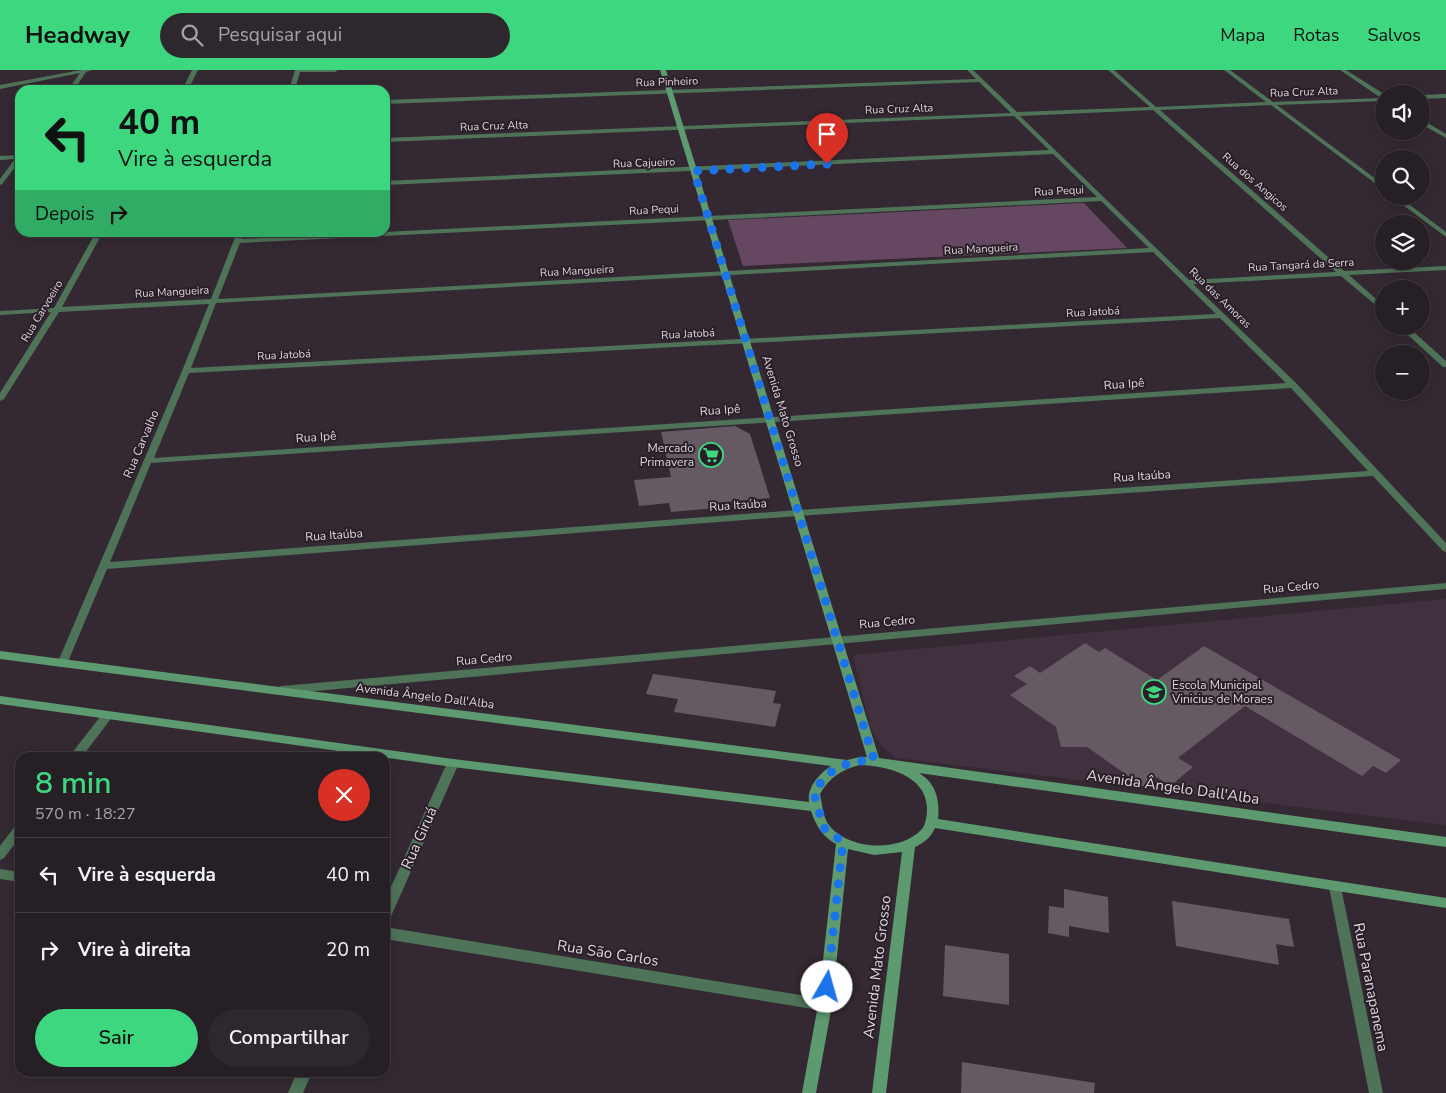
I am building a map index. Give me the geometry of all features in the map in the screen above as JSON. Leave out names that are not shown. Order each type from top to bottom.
[{"type":"street","points":[[0,86],[87,70]]},
{"type":"street","points":[[75,85],[87,70]]},
{"type":"street","points":[[188,85],[195,70]]},
{"type":"street","points":[[293,85],[297,71],[335,70]]},
{"type":"street","name":"Avenida Mato Grosso","points":[[663,70],[874,760]]},
{"type":"street","name":"Rua das Amoras","points":[[970,70],[1293,385],[1446,549]]},
{"type":"street","name":"Rua dos Angicos","points":[[1111,70],[1375,302]]},
{"type":"street","points":[[1227,70],[1375,181]]},
{"type":"street","points":[[1343,70],[1375,92]]},
{"type":"street","name":"Rua Pinheiro","points":[[390,102],[980,80]]},
{"type":"street","points":[[1430,97],[1446,96]]},
{"type":"street","name":"Rua Cruz Alta","points":[[390,140],[1375,98]]},
{"type":"street","points":[[1430,126],[1446,136]]},
{"type":"street","name":"Rua Cajueiro","points":[[390,184],[694,171],[1054,152]]},
{"type":"street","points":[[0,158],[15,157]]},
{"type":"street","points":[[0,183],[15,164]]},
{"type":"street","name":"Rua Pequi","points":[[390,231],[1102,198]]},
{"type":"street","points":[[1406,205],[1446,235]]},
{"type":"street","name":"Rua Carvoeiro","points":[[0,399],[56,311],[97,237]]},
{"type":"street","name":"Rua Carvalho","points":[[62,664],[186,371],[239,237]]},
{"type":"street","name":"Rua Mangueira","points":[[0,313],[726,275],[1155,250]]},
{"type":"street","name":"Rua Tangará da Serra","points":[[1188,282],[1446,268]]},
{"type":"street","name":"Rua Jatobá","points":[[186,371],[1222,316]]},
{"type":"street","points":[[1412,335],[1446,365]]},
{"type":"street","name":"Rua Ipê","points":[[148,461],[1293,385]]},
{"type":"street","name":"Rua Itaúba","points":[[103,566],[798,513],[1375,473]]},
{"type":"street","name":"Rua Cedro","points":[[271,691],[1446,586]]},
{"type":"street","name":"Avenida Ângelo Dall'Alba","points":[[0,655],[846,764]]},
{"type":"street","points":[[0,700],[372,752]]},
{"type":"street","points":[[79,752],[107,716]]},
{"type":"street","points":[[390,754],[816,807]]},
{"type":"street","points":[[874,760],[895,765],[921,781],[930,792],[934,805],[931,823],[926,832],[909,845],[888,850],[865,850],[843,842],[824,828],[816,807],[814,794],[820,781],[831,771],[846,764],[874,760]]},
{"type":"street","name":"Rua Giruá","points":[[390,903],[453,763]]},
{"type":"street","name":"Avenida Ângelo Dall'Alba","points":[[895,765],[1446,842]]},
{"type":"street","points":[[931,823],[1446,904]]},
{"type":"street","points":[[0,854],[15,834]]},
{"type":"street","points":[[809,1093],[825,1006],[843,842]]},
{"type":"street","name":"Avenida Mato Grosso","points":[[879,1093],[909,845]]},
{"type":"street","points":[[0,874],[15,876]]},
{"type":"street","name":"Rua Paranapanema","points":[[1335,887],[1376,1093]]},
{"type":"street","name":"Rua São Carlos","points":[[390,935],[825,1006]]},
{"type":"street","points":[[295,1093],[303,1077]]},
{"type":"shaded area","points":[[1084,203],[1127,248],[743,266],[728,220]]},
{"type":"shaded area","name":"Escola Municipal Vinicius de Moraes","points":[[1446,599],[1446,825],[896,758],[882,746],[871,729],[853,655]]},
{"type":"building","name":"Mercado Primavera","points":[[735,426],[750,434],[770,498],[714,503],[716,508],[671,512],[669,503],[639,506],[634,480],[671,477],[661,432]]},
{"type":"building","points":[[1085,643],[1099,652],[1105,648],[1157,680],[1204,646],[1401,760],[1386,773],[1373,766],[1362,776],[1245,706],[1178,758],[1193,767],[1170,786],[1157,777],[1144,787],[1087,747],[1061,747],[1056,727],[1010,695],[1027,684],[1014,676],[1030,666],[1040,673]]},
{"type":"building","points":[[653,674],[776,691],[773,703],[781,704],[775,727],[674,712],[678,699],[646,694]]},
{"type":"building","points":[[1064,889],[1108,897],[1109,933],[1069,926],[1069,937],[1048,933],[1049,906],[1064,908]]},
{"type":"building","points":[[1172,901],[1289,919],[1294,947],[1276,944],[1279,965],[1176,946]]},
{"type":"building","points":[[945,945],[1009,954],[1009,1005],[943,996]]},
{"type":"building","points":[[962,1062],[1095,1083],[1094,1093],[961,1093]]},
{"type":"place","name":"Mercado Primavera","points":[[711,455]]},
{"type":"place","name":"Escola Municipal Vinicius de Moraes","points":[[1154,692]]},
{"type":"route","points":[[827,164],[694,171],[874,760],[846,764],[831,771],[820,781],[814,794],[816,807],[824,828],[843,842],[827,987]]}]
